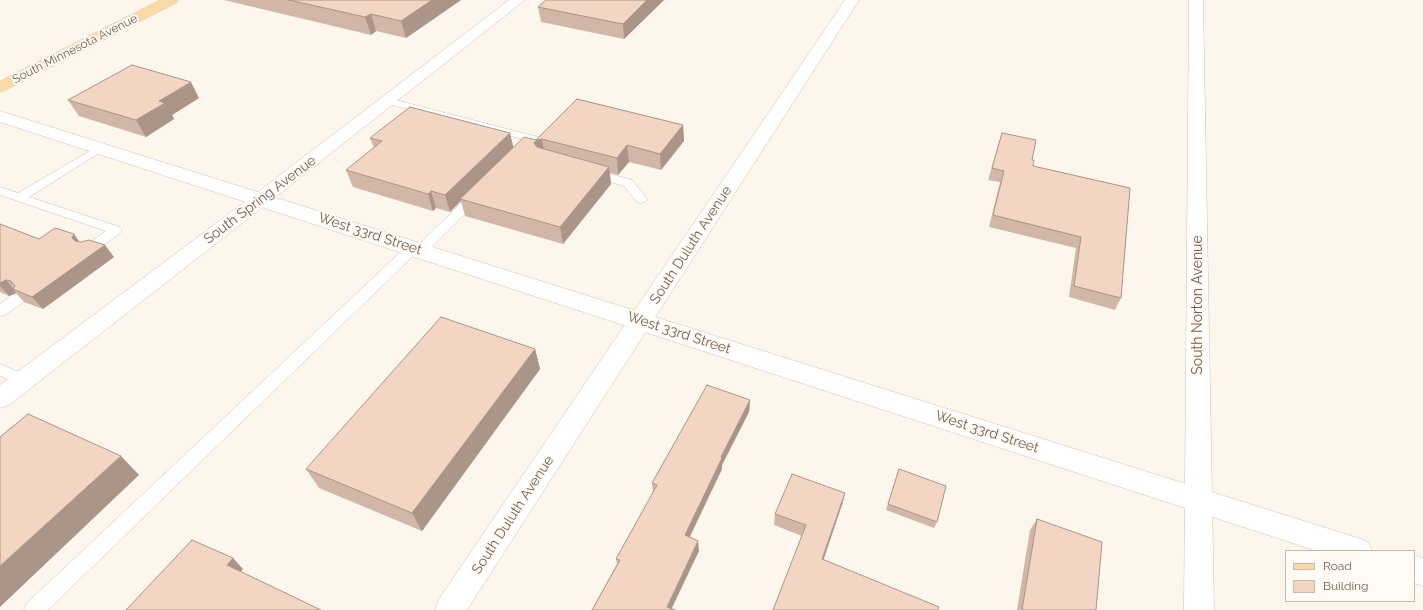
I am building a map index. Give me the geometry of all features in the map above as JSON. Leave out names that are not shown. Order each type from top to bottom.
[{"type":"main road","name":"South Minnesota Avenue","points":[[0,87],[171,0]]},
{"type":"street","name":"South Spring Avenue","points":[[0,398],[261,199],[518,0]]},
{"type":"street","name":"South Duluth Avenue","points":[[450,610],[852,0]]},
{"type":"street","name":"South Norton Avenue","points":[[1196,0],[1199,610]]},
{"type":"street","name":"West 33rd Street","points":[[0,116],[1355,550]]},
{"type":"lane","points":[[388,101],[534,139],[511,161]]},
{"type":"lane","points":[[19,198],[100,148]]},
{"type":"lane","points":[[582,170],[628,183],[641,199]]},
{"type":"lane","points":[[34,610],[417,249],[483,189]]},
{"type":"lane","points":[[0,191],[116,230],[90,249]]},
{"type":"lane","points":[[0,311],[17,299]]},
{"type":"lane","points":[[0,370],[24,380]]},
{"type":"building","points":[[289,0],[432,0],[401,21],[371,14],[365,17]]},
{"type":"building","points":[[546,0],[647,0],[623,24],[538,7]]},
{"type":"building","points":[[132,65],[191,82],[159,101],[165,103],[136,120],[68,100]]},
{"type":"building","points":[[577,99],[683,125],[660,154],[627,145],[617,158],[542,139],[537,140],[534,143],[537,147],[609,167],[560,227],[460,199],[524,137],[536,140]]},
{"type":"building","points":[[410,107],[510,133],[445,195],[431,191],[428,194],[346,170],[382,141],[370,138]]},
{"type":"building","points":[[1002,133],[1036,140],[1032,160],[1034,160],[1033,166],[1130,188],[1121,298],[1074,286],[1081,237],[993,215],[1004,171],[992,168]]},
{"type":"building","points":[[0,224],[39,239],[55,228],[74,234],[72,238],[75,241],[81,242],[89,240],[105,245],[32,297],[13,289],[15,286],[11,281],[6,280],[0,283]]},
{"type":"building","points":[[441,317],[535,349],[412,513],[306,469]]},
{"type":"building","points":[[707,385],[750,400],[721,457],[722,458],[685,535],[698,541],[667,607],[675,610],[592,610],[620,560],[616,559],[657,485],[652,483]]},
{"type":"building","points":[[28,414],[121,456],[0,566],[0,437]]},
{"type":"building","points":[[899,469],[946,486],[937,522],[888,504]]},
{"type":"building","points":[[792,474],[845,493],[822,559],[939,607],[938,610],[773,610],[806,525],[775,514]]},
{"type":"building","points":[[1037,519],[1102,542],[1096,610],[1022,610]]},
{"type":"building","points":[[192,540],[233,558],[227,565],[321,610],[126,610]]}]
